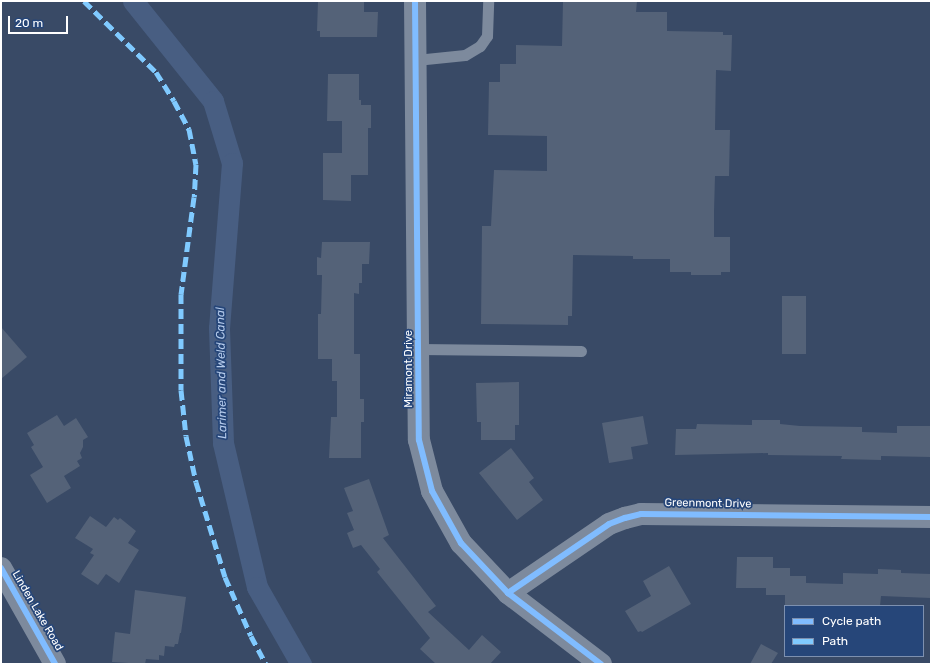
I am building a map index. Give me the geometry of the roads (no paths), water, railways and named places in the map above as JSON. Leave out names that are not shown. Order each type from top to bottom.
[{"type":"street","name":"Miramont Drive","points":[[415,1],[419,440],[432,491],[461,543],[508,593],[601,664]]},
{"type":"street","name":"Greenmont Drive","points":[[508,593],[610,524],[641,514],[931,517]]},
{"type":"street","name":"Linden Lake Road","points":[[1,568],[56,664]]},
{"type":"lane","points":[[416,60],[465,54],[480,46],[487,36],[488,1]]},
{"type":"lane","points":[[419,349],[581,351]]},
{"type":"waterway","name":"Larimer and Weld Canal","points":[[133,1],[213,101],[232,163],[219,328],[223,443],[257,587],[301,664]]}]
